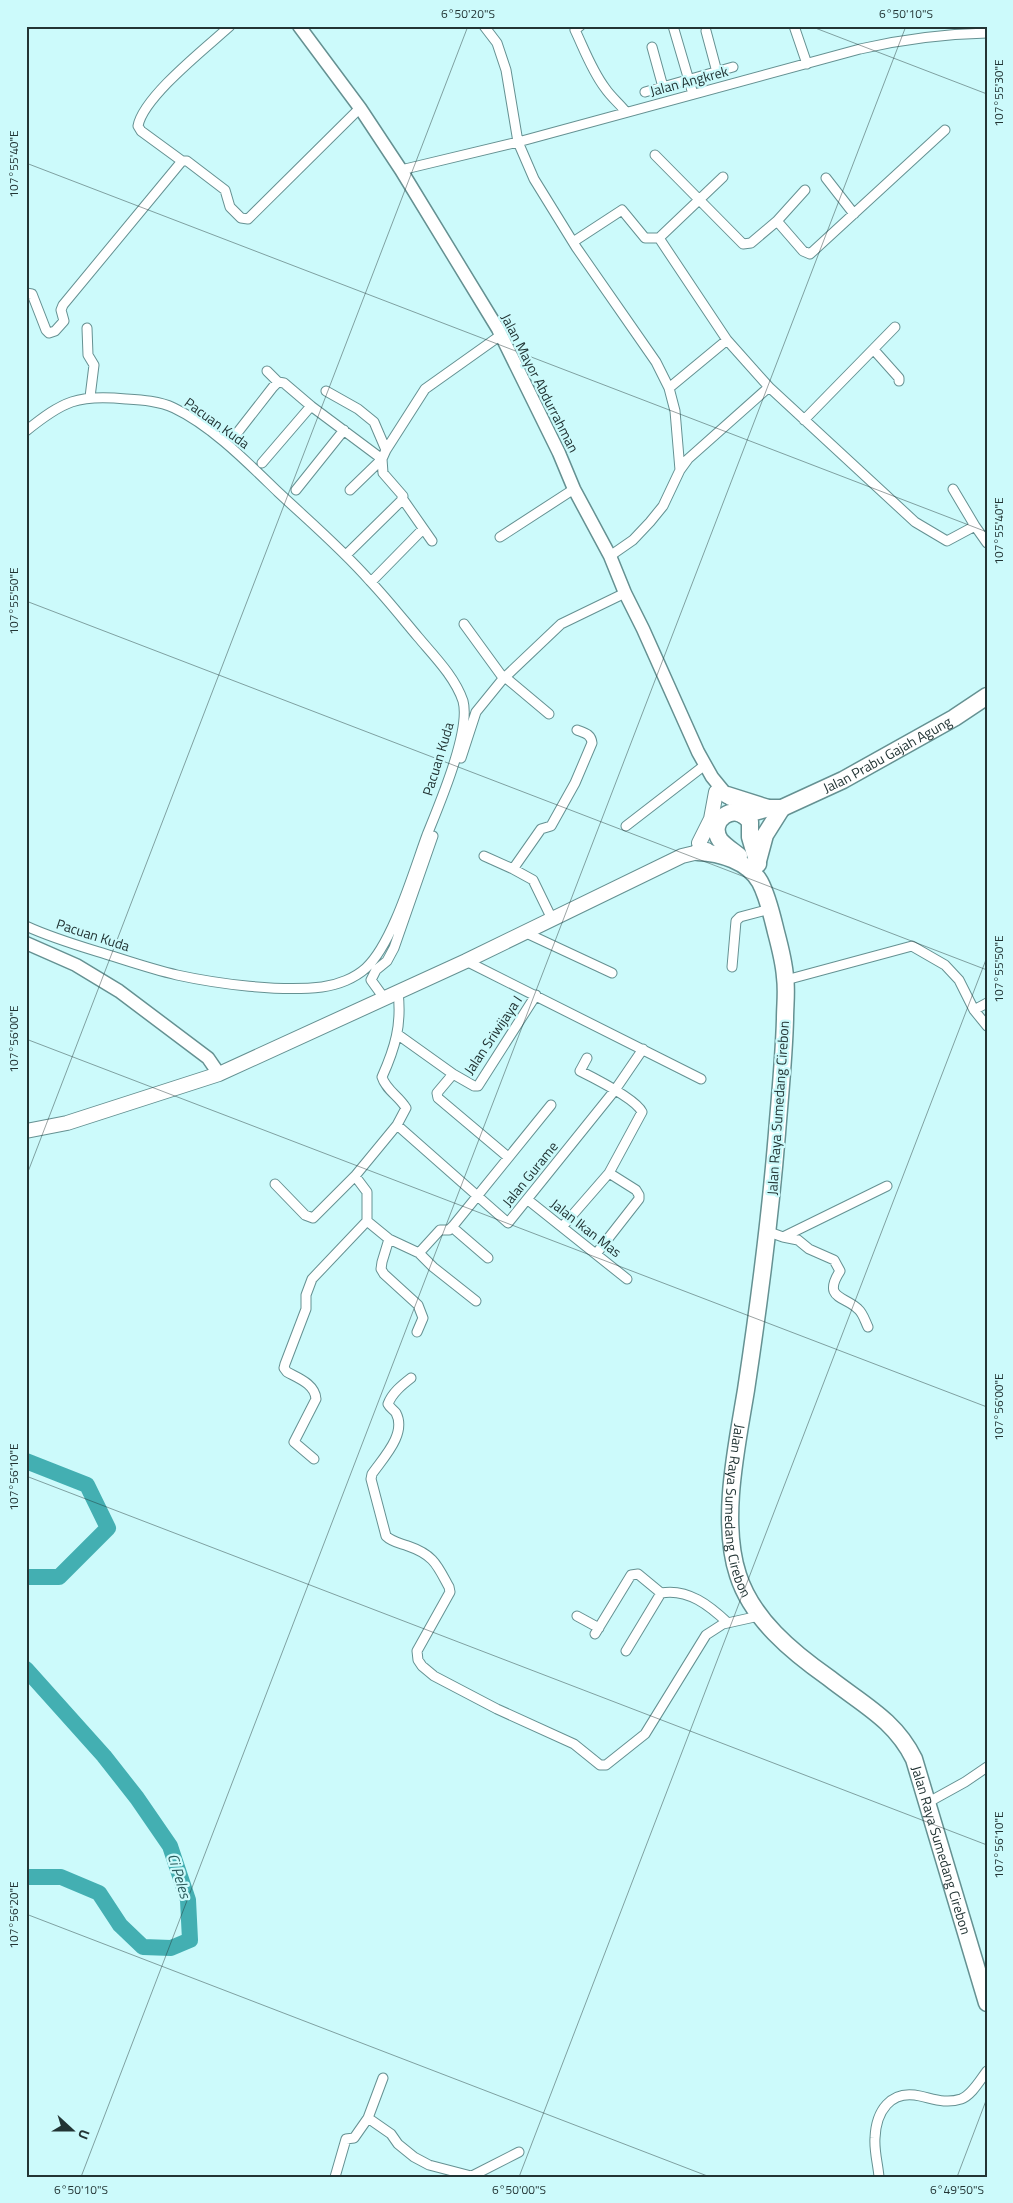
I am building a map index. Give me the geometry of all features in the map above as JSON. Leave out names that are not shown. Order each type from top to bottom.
[{"type":"highway","name":"Jalan Prabu Gajah Agung","points":[[775,813],[843,780],[906,746],[987,696]]},
{"type":"highway","points":[[721,793],[775,813]]},
{"type":"highway","points":[[754,871],[720,840],[717,834],[718,823],[722,818],[732,813],[743,815],[775,813]]},
{"type":"highway","points":[[729,847],[739,847],[775,813]]},
{"type":"highway","points":[[754,871],[761,843],[775,813]]},
{"type":"highway","points":[[743,815],[752,827],[750,837],[754,871]]},
{"type":"highway","points":[[693,850],[726,856],[754,871]]},
{"type":"highway","name":"Jalan Raya Sumedang Cirebon","points":[[754,871],[770,909],[786,980],[784,1052],[776,1234],[733,1471],[730,1513],[732,1550],[737,1574],[744,1591],[759,1616],[784,1641],[827,1678],[891,1724],[906,1742],[914,1759],[987,2003]]},
{"type":"main road","name":"Jalan Mayor Abdurrahman","points":[[299,26],[360,108],[401,170],[501,335],[559,453],[574,489],[610,556],[625,593],[705,765],[721,793],[743,815]]},
{"type":"main road","points":[[26,1131],[67,1123],[219,1074],[466,961],[693,850],[718,823],[721,793]]},
{"type":"main road","points":[[693,850],[711,819],[721,793]]},
{"type":"main road","points":[[693,850],[729,847]]},
{"type":"main road","points":[[26,943],[76,965],[119,991],[203,1053],[219,1074]]},
{"type":"street","points":[[230,26],[169,82],[144,111],[138,126],[141,131],[182,161],[188,161],[225,190],[230,207],[241,218],[248,219],[360,108]]},
{"type":"street","points":[[484,26],[497,43],[506,70],[518,142],[534,179],[573,242],[656,362],[669,388],[675,411],[680,470]]},
{"type":"street","points":[[673,26],[693,94]]},
{"type":"street","points":[[794,26],[807,64]]},
{"type":"street","points":[[576,28],[604,88],[618,100],[626,112]]},
{"type":"street","points":[[706,31],[717,72]]},
{"type":"street","name":"Jalan Angkrek","points":[[401,170],[518,142],[905,39],[982,31]]},
{"type":"street","points":[[652,47],[663,87]]},
{"type":"street","points":[[645,92],[733,67]]},
{"type":"street","points":[[777,221],[803,251],[810,254],[946,130]]},
{"type":"street","points":[[655,155],[699,201],[746,245],[751,244],[777,221],[806,190]]},
{"type":"street","points":[[26,293],[32,294],[46,330],[49,333],[55,331],[64,321],[61,310],[63,305],[182,161]]},
{"type":"street","points":[[573,242],[620,209],[645,238],[659,238],[723,177]]},
{"type":"street","points":[[826,178],[854,214]]},
{"type":"street","points":[[659,238],[727,340],[769,387],[915,522],[940,538],[950,541],[975,526]]},
{"type":"street","points":[[804,420],[895,327]]},
{"type":"street","points":[[87,328],[88,355],[94,365],[90,397]]},
{"type":"street","points":[[350,490],[384,454],[425,389],[501,335]]},
{"type":"street","points":[[669,388],[727,340]]},
{"type":"street","points":[[874,350],[899,381]]},
{"type":"street","points":[[267,371],[278,382],[284,383],[344,430],[384,454]]},
{"type":"street","points":[[234,437],[278,382]]},
{"type":"street","points":[[610,556],[633,540],[663,506],[680,470],[688,459],[769,387]]},
{"type":"street","points":[[326,391],[358,409],[374,422],[384,454],[383,472],[398,489],[402,498],[432,540]]},
{"type":"street","name":"Pacuan Kuda","points":[[26,431],[53,410],[67,403],[90,397],[151,401],[173,408],[195,420],[258,472],[346,555],[371,582],[449,675],[462,699],[465,712],[463,730],[453,762],[412,876],[383,945],[366,968],[340,983],[323,987],[275,987],[216,982],[156,970],[26,926]]},
{"type":"street","points":[[262,463],[311,406]]},
{"type":"street","points":[[296,490],[344,430]]},
{"type":"street","points":[[500,536],[574,489]]},
{"type":"street","points":[[953,489],[987,543]]},
{"type":"street","points":[[346,555],[389,514],[402,498]]},
{"type":"street","points":[[371,582],[423,529]]},
{"type":"street","points":[[384,998],[371,983],[372,974],[386,963],[394,948],[476,712],[505,678],[562,624],[625,593]]},
{"type":"street","points":[[464,624],[505,678],[549,714]]},
{"type":"street","points":[[513,869],[541,829],[551,826],[575,783],[592,743],[591,737],[577,730]]},
{"type":"street","points":[[626,826],[705,765]]},
{"type":"street","points":[[484,856],[533,880],[552,919]]},
{"type":"street","points":[[732,967],[736,921],[740,917],[770,909]]},
{"type":"street","points":[[524,932],[612,973]]},
{"type":"street","points":[[786,980],[912,946],[945,965],[959,980],[974,1010],[987,1026]]},
{"type":"street","points":[[466,961],[701,1079]]},
{"type":"street","points":[[275,1184],[305,1215],[313,1218],[356,1176],[397,1125],[406,1108],[401,1100],[385,1086],[382,1077],[394,1050],[400,1012],[398,992]]},
{"type":"street","name":"Jalan Sriwijaya I","points":[[397,1034],[453,1074],[474,1086],[478,1086],[536,995]]},
{"type":"street","points":[[974,1010],[987,1003]]},
{"type":"street","name":"Jalan Gurame","points":[[397,1125],[508,1223],[615,1090],[643,1049]]},
{"type":"street","points":[[562,1227],[609,1173],[642,1112],[615,1090],[580,1071],[587,1058]]},
{"type":"street","points":[[453,1074],[437,1093],[438,1098],[508,1157]]},
{"type":"street","points":[[419,1254],[440,1230],[449,1230],[452,1227],[551,1105]]},
{"type":"street","points":[[596,1254],[639,1199],[639,1194],[636,1190],[609,1173]]},
{"type":"street","points":[[314,1459],[294,1442],[316,1399],[316,1393],[311,1386],[287,1372],[284,1368],[306,1309],[306,1294],[312,1279],[367,1221],[368,1192],[356,1176]]},
{"type":"street","points":[[776,1234],[887,1186]]},
{"type":"street","name":"Jalan Ikan Mas","points":[[528,1200],[627,1278]]},
{"type":"street","points":[[367,1221],[389,1239],[419,1254],[426,1262],[476,1301]]},
{"type":"street","points":[[452,1227],[488,1258]]},
{"type":"street","points":[[776,1234],[798,1240],[809,1249],[834,1260],[840,1270],[834,1279],[836,1294],[839,1299],[858,1309],[868,1326]]},
{"type":"street","points":[[389,1239],[382,1269],[384,1274],[418,1305],[423,1318],[417,1332]]},
{"type":"street","points":[[411,1378],[400,1386],[389,1401],[388,1404],[396,1415],[399,1427],[397,1436],[372,1474],[371,1479],[386,1536],[391,1540],[410,1546],[435,1560],[449,1587],[450,1592],[417,1651],[418,1660],[422,1666],[434,1676],[497,1709],[574,1744],[600,1765],[606,1766],[645,1734],[706,1635],[728,1623],[759,1616]]},
{"type":"street","points":[[577,1616],[597,1631],[631,1575],[638,1574],[661,1593],[677,1592],[694,1598],[715,1611],[728,1623]]},
{"type":"street","points":[[626,1651],[661,1593]]},
{"type":"street","points":[[927,1802],[965,1782],[987,1766]]},
{"type":"street","points":[[879,2177],[875,2140],[876,2124],[886,2105],[901,2094],[946,2102],[963,2099],[987,2071]]},
{"type":"street","points":[[335,2177],[346,2139],[354,2138],[368,2118],[383,2078]]},
{"type":"street","points":[[368,2118],[391,2134],[398,2144],[414,2157],[429,2165],[473,2176],[519,2152]]},
{"type":"waterway","name":"Ci Peles","points":[[26,1461],[87,1485],[108,1528],[59,1577],[26,1577]]},
{"type":"waterway","name":"Ci Peles","points":[[26,1669],[104,1756],[137,1798],[170,1846],[188,1900],[190,1940],[171,1948],[143,1947],[120,1925],[99,1893],[61,1877],[26,1877]]}]
